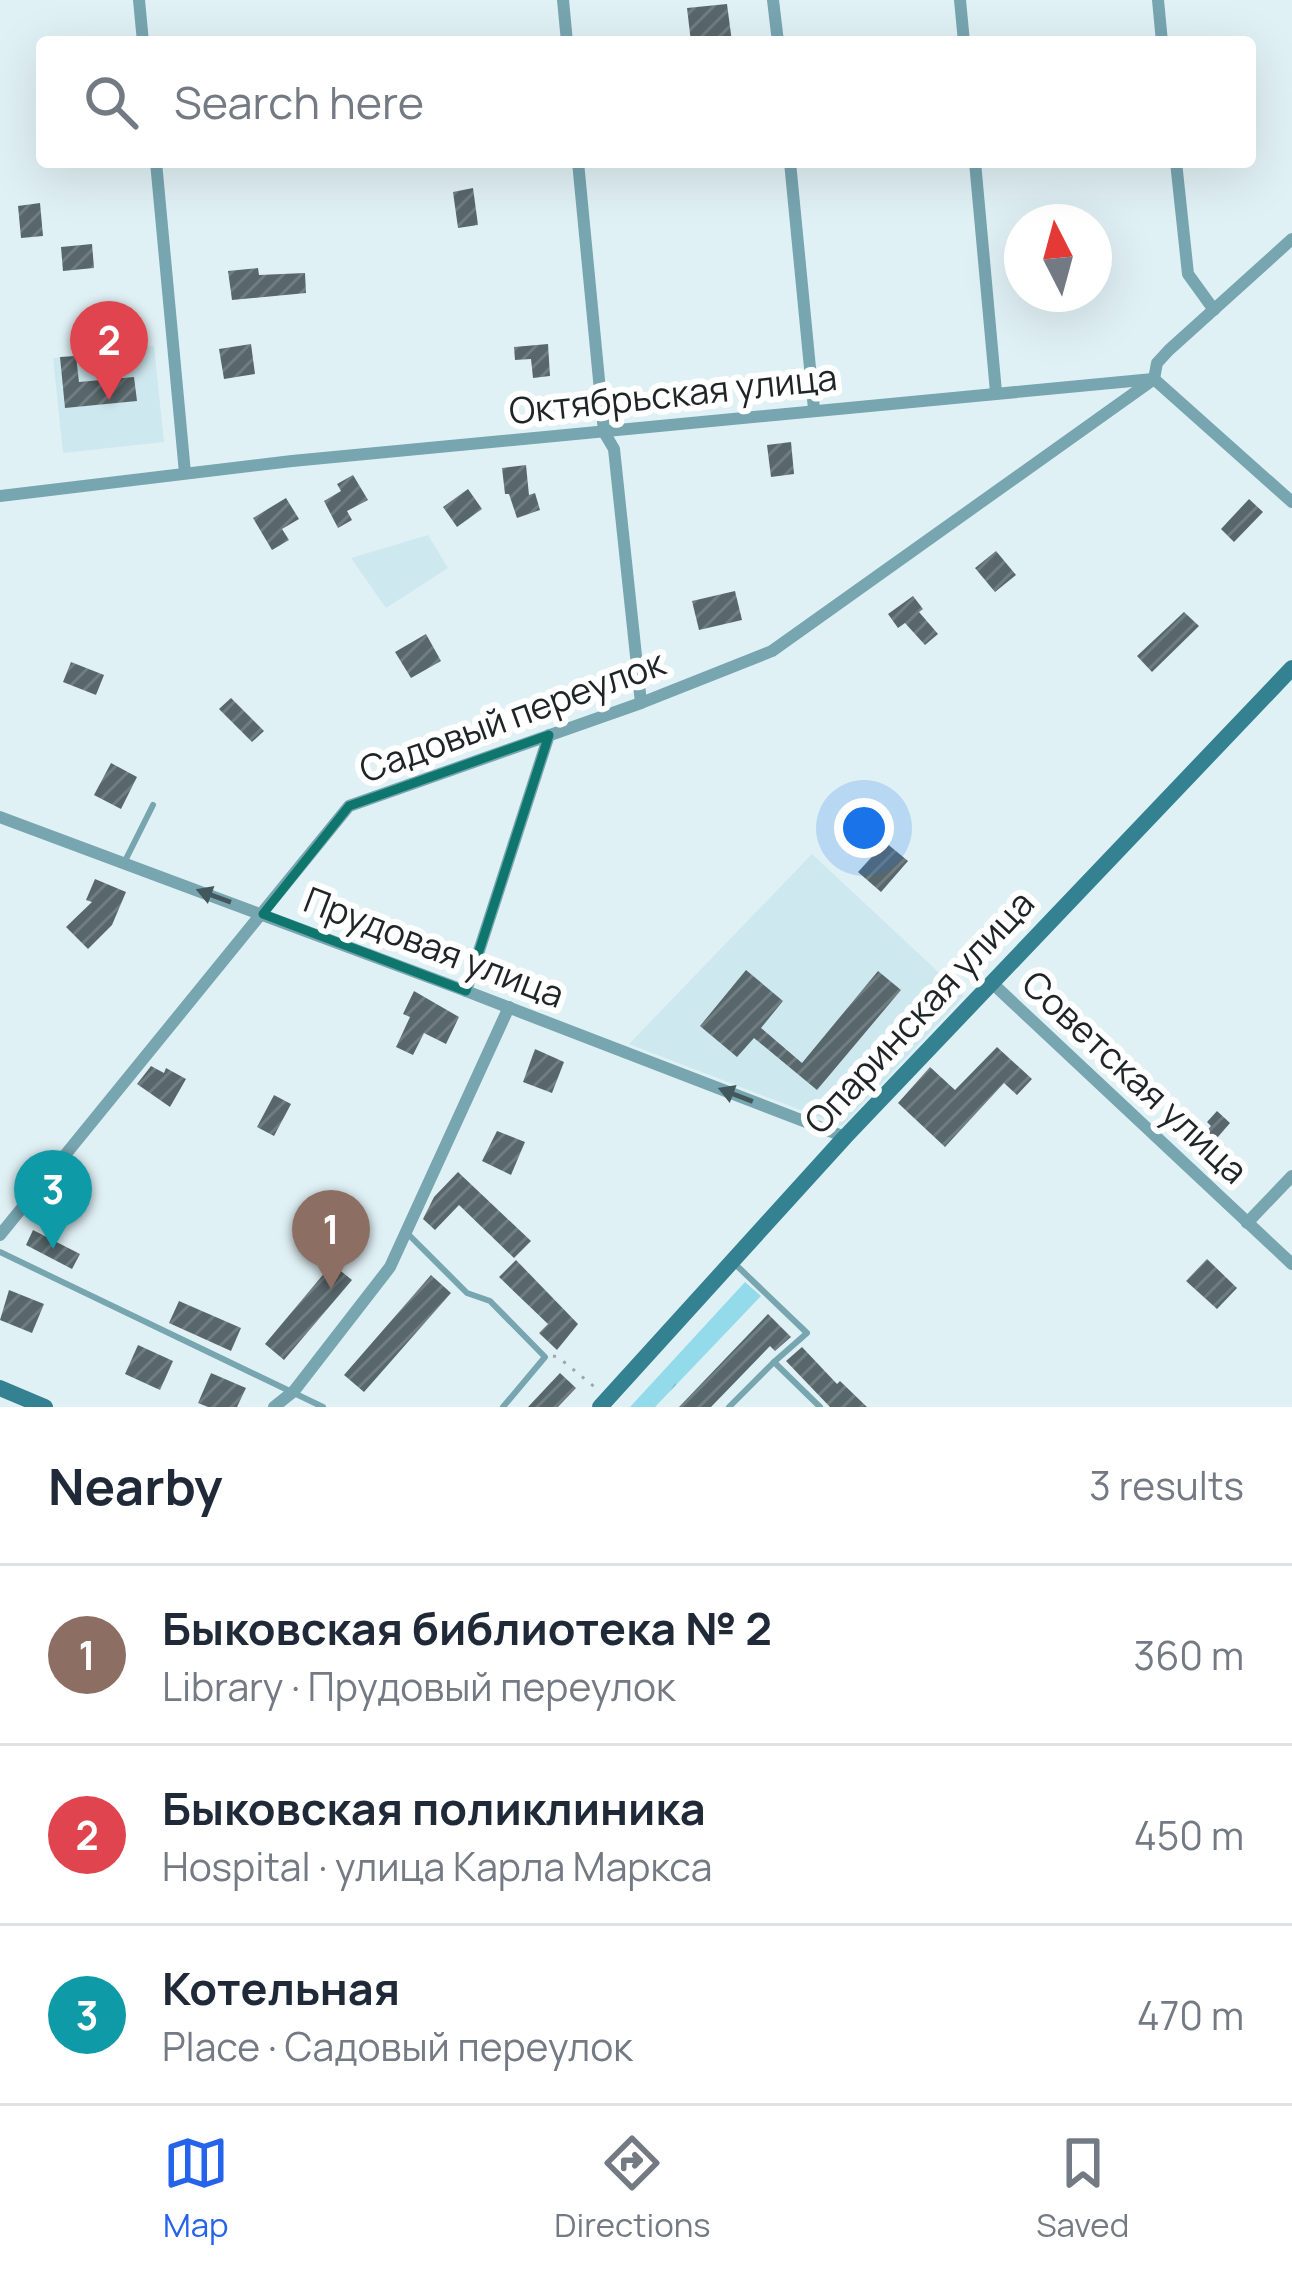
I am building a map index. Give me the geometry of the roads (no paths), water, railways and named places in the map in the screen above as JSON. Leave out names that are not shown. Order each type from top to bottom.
[{"type":"main road","name":"Опаринская улица","points":[[604,1403],[845,1137],[1292,668]]},
{"type":"main road","points":[[0,1388],[45,1407]]},
{"type":"street","points":[[139,0],[142,36]]},
{"type":"street","points":[[562,0],[566,36]]},
{"type":"street","points":[[773,0],[777,36]]},
{"type":"street","points":[[960,0],[963,36]]},
{"type":"street","points":[[1158,0],[1161,36]]},
{"type":"street","points":[[157,168],[185,472]]},
{"type":"street","points":[[579,168],[604,431],[614,449],[640,703]]},
{"type":"street","points":[[791,168],[814,410]]},
{"type":"street","points":[[976,168],[996,392]]},
{"type":"street","points":[[1177,168],[1188,274],[1214,310]]},
{"type":"street","points":[[1292,239],[1157,363],[1154,379],[1292,502]]},
{"type":"street","name":"Октябрьская улица","points":[[0,496],[185,472],[1154,379]]},
{"type":"street","name":"Садовый переулок","points":[[0,1235],[349,806],[772,651],[1154,379]]},
{"type":"street","points":[[466,991],[549,735]]},
{"type":"street","name":"Прудовая улица","points":[[0,817],[845,1137]]},
{"type":"street","name":"Советская улица","points":[[991,982],[1292,1264]]},
{"type":"street","points":[[274,1407],[294,1391],[390,1267],[509,1007]]},
{"type":"street","points":[[1247,1223],[1292,1176]]},
{"type":"lane","points":[[124,863],[153,806]]},
{"type":"lane","points":[[405,1231],[467,1294],[490,1301],[545,1357],[502,1407]]},
{"type":"lane","points":[[0,1252],[322,1407]]},
{"type":"lane","points":[[729,1407],[808,1333],[733,1262]]},
{"type":"lane","points":[[774,1362],[820,1407]]},
{"type":"place","name":"Быковская поликлиника","points":[[109,400]]},
{"type":"place","name":"Котельная","points":[[53,1249]]},
{"type":"place","name":"Быковская библиотека № 2","points":[[331,1289]]}]
